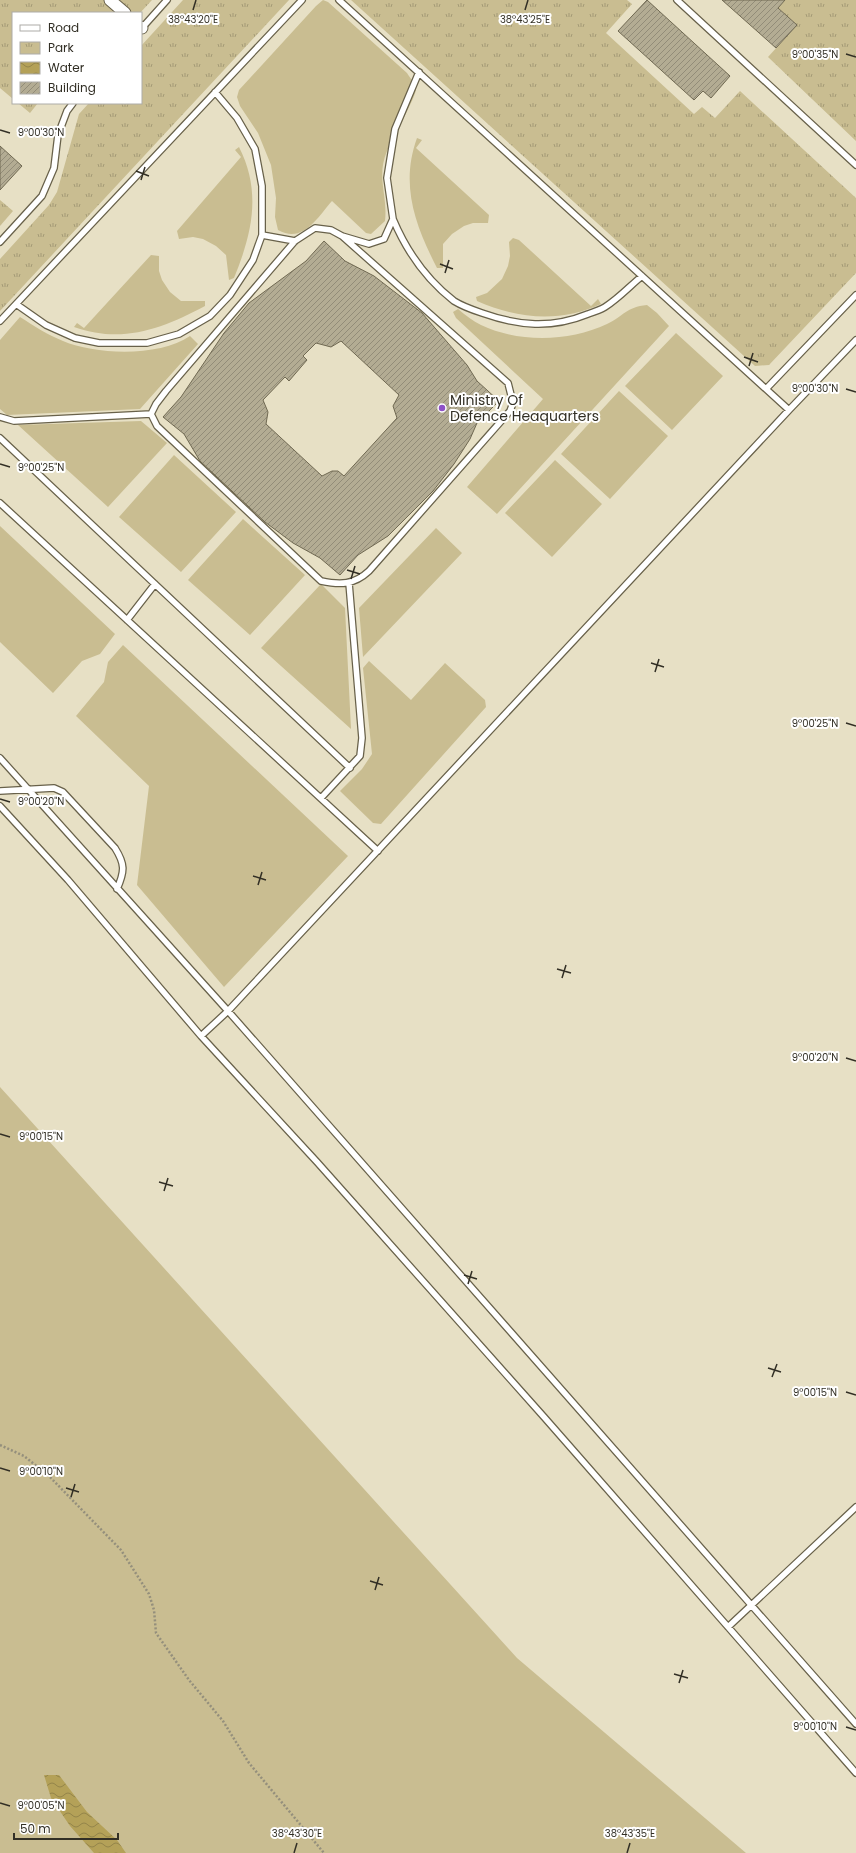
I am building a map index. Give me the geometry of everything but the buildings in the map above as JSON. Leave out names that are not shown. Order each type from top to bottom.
[{"type":"street","points":[[110,0],[124,12]]},
{"type":"lane","points":[[142,27],[167,0]]},
{"type":"lane","points":[[0,321],[302,0]]},
{"type":"lane","points":[[339,0],[789,410]]},
{"type":"lane","points":[[677,0],[856,166]]},
{"type":"lane","points":[[419,72],[395,129],[387,178],[393,219],[402,239],[410,252],[437,286],[455,301],[471,309],[509,322],[549,324],[570,322],[604,308],[642,276]]},
{"type":"lane","points":[[16,304],[46,325],[75,338],[99,343],[147,343],[179,334],[210,316],[230,295],[253,260],[262,235],[262,186],[255,149],[237,118],[215,92]]},
{"type":"lane","points":[[0,242],[42,196],[54,168],[58,135],[67,111],[72,104]]},
{"type":"lane","points":[[342,236],[508,383],[513,403],[510,411],[369,571],[361,579],[349,583],[337,584],[321,581],[156,426],[151,414],[156,404],[166,391],[295,241],[315,228],[331,230],[342,236],[370,244],[384,239],[393,219]]},
{"type":"lane","points":[[262,235],[295,241]]},
{"type":"lane","points":[[766,389],[856,295]]},
{"type":"lane","points":[[201,1036],[228,1011],[856,340]]},
{"type":"lane","points":[[0,417],[14,421],[151,414]]},
{"type":"lane","points":[[0,438],[350,768]]},
{"type":"lane","points":[[0,503],[378,851]]},
{"type":"lane","points":[[322,798],[360,756],[362,738],[349,583]]},
{"type":"lane","points":[[127,620],[155,584]]},
{"type":"lane","points":[[0,758],[228,1011],[856,1724]]},
{"type":"lane","points":[[0,791],[54,788],[63,792],[115,848],[122,858],[124,869],[117,888]]},
{"type":"lane","points":[[0,806],[68,880],[201,1036],[317,1162],[544,1417],[856,1773]]},
{"type":"lane","points":[[728,1628],[856,1507]]},
{"type":"path","points":[[0,1445],[24,1456],[48,1475],[120,1550],[150,1594],[154,1610],[156,1633],[189,1680],[223,1721],[250,1763],[324,1853]]},
{"type":"green space","points":[[0,0],[152,0],[141,12],[12,12],[12,98],[0,88]]},
{"type":"green space","points":[[183,0],[289,0],[0,311],[0,259],[49,205],[57,192],[79,114],[88,104],[142,104],[142,45]]},
{"type":"green space","points":[[323,0],[328,2],[407,73],[416,87],[412,100],[384,160],[382,178],[385,203],[385,221],[371,234],[366,233],[332,201],[309,227],[302,231],[295,234],[278,230],[275,217],[276,198],[271,165],[258,133],[240,106],[237,97],[239,90]]},
{"type":"green space","points":[[351,0],[627,0],[632,4],[606,33],[694,114],[702,107],[715,118],[740,91],[856,198],[856,273],[769,365],[755,366]]},
{"type":"green space","points":[[785,0],[856,0],[856,141],[768,57],[797,25],[778,8]]},
{"type":"green space","points":[[19,104],[37,104],[30,113]]},
{"type":"green space","points":[[417,138],[422,140],[416,148],[489,215],[488,223],[473,223],[464,226],[452,234],[443,244],[443,268],[437,268],[429,252],[422,236],[412,204],[410,172],[412,155]]},
{"type":"green space","points":[[239,147],[246,164],[250,180],[252,213],[246,245],[234,278],[229,280],[226,255],[216,246],[203,239],[193,237],[179,239],[177,231],[241,157],[235,150]]},
{"type":"green space","points":[[0,200],[13,211],[0,226]]},
{"type":"green space","points":[[513,238],[519,240],[591,306],[598,299],[601,304],[570,314],[539,316],[508,312],[477,301],[476,297],[487,293],[502,279],[508,266],[510,256],[509,242]]},
{"type":"green space","points":[[151,255],[159,256],[159,271],[162,280],[170,292],[181,301],[205,301],[205,306],[173,321],[141,332],[109,334],[92,332],[74,327],[77,323],[84,328]]},
{"type":"green space","points":[[647,305],[669,326],[497,514],[467,487],[543,399],[456,318],[453,312],[458,309],[481,325],[496,331],[511,335],[544,338],[560,337],[592,330],[613,321],[634,308]]},
{"type":"green space","points":[[20,317],[57,339],[77,346],[93,349],[128,352],[145,351],[162,348],[177,343],[190,336],[198,344],[140,409],[7,415],[0,409],[0,340]]},
{"type":"green space","points":[[676,333],[723,376],[672,430],[625,386]]},
{"type":"green space","points":[[619,391],[668,436],[610,499],[561,454]]},
{"type":"green space","points":[[141,421],[167,443],[108,507],[18,425]]},
{"type":"green space","points":[[174,455],[236,512],[181,572],[119,517]]},
{"type":"green space","points":[[555,460],[602,504],[552,557],[505,513]]},
{"type":"green space","points":[[243,519],[305,575],[250,635],[188,580]]},
{"type":"green space","points":[[0,526],[115,634],[100,654],[82,661],[53,693],[0,642]]},
{"type":"green space","points":[[436,528],[462,553],[363,657],[359,608]]},
{"type":"green space","points":[[321,584],[345,608],[351,729],[261,648]]},
{"type":"green space","points":[[123,645],[348,856],[224,987],[137,885],[149,786],[76,716],[104,682],[108,662]]},
{"type":"green space","points":[[369,661],[411,700],[445,663],[485,700],[486,707],[381,824],[373,823],[340,791],[362,769],[372,754],[363,668]]},
{"type":"green space","points":[[0,1087],[517,1658],[746,1853],[0,1853]]},
{"type":"water","points":[[44,1775],[59,1775],[87,1812],[117,1840],[126,1853],[94,1853],[70,1826],[51,1798]]},
{"type":"place","name":"Ministry Of Defence Heaquarters","points":[[442,408]]}]
